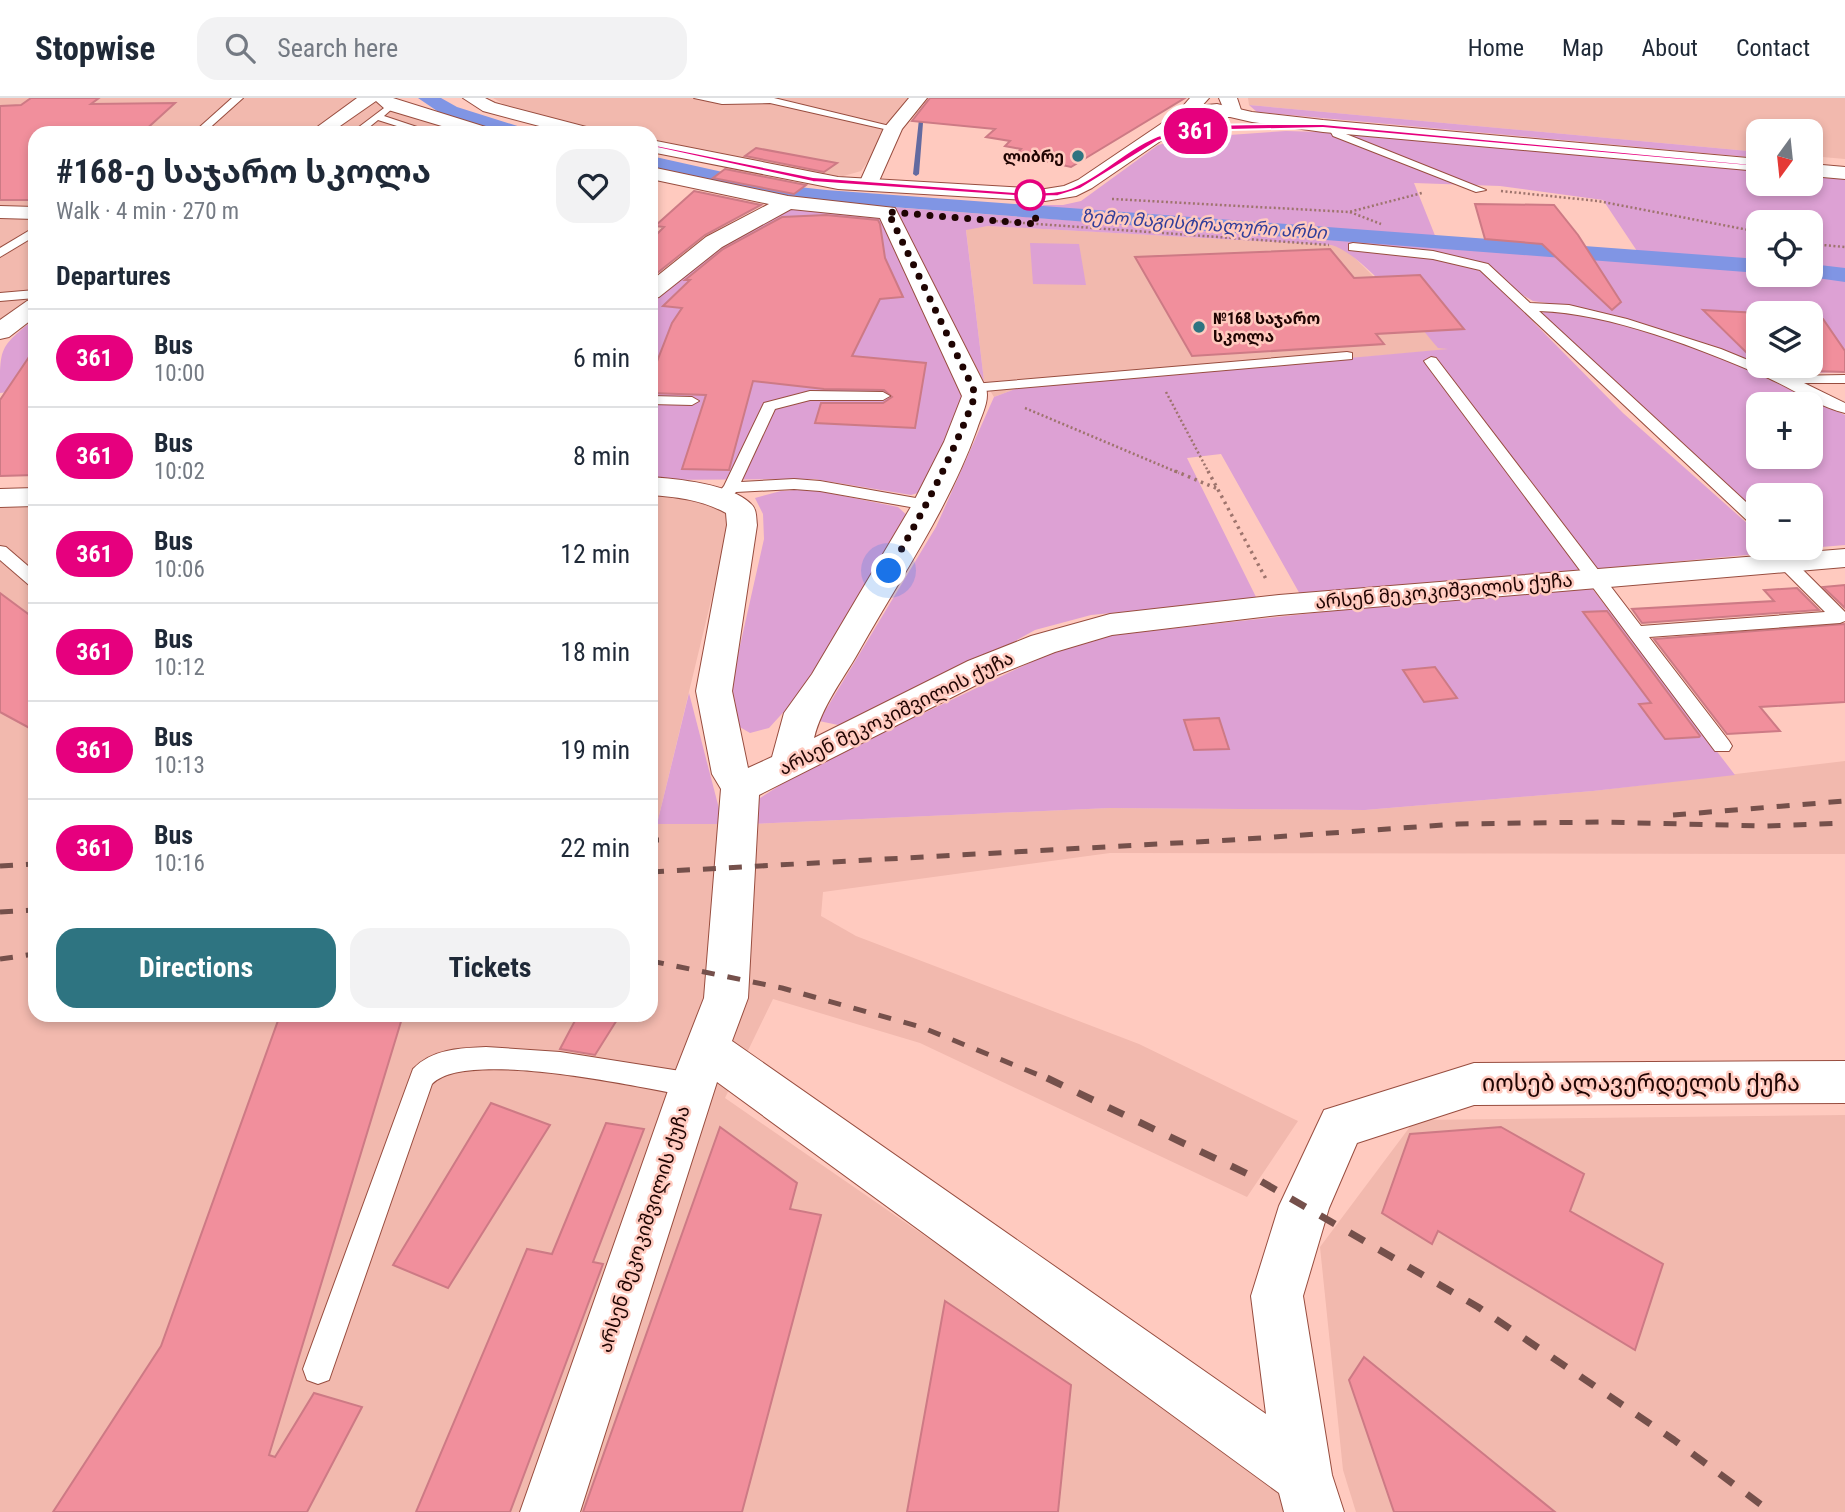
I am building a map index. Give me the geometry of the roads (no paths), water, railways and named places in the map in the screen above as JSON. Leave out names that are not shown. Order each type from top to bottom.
[{"type":"street","points":[[328,126],[369,98]]},
{"type":"street","points":[[473,98],[489,107],[561,126]]},
{"type":"street","points":[[868,186],[893,128],[918,98]]},
{"type":"street","points":[[1200,98],[1212,119]]},
{"type":"street","points":[[384,107],[458,126]]},
{"type":"street","points":[[658,147],[813,180],[868,186],[1028,195],[1058,194],[1078,188],[1148,142],[1212,119],[1328,126],[1746,164]]},
{"type":"street","points":[[1824,171],[1845,173]]},
{"type":"street","points":[[658,174],[788,202],[888,212],[974,392],[958,442],[927,505],[825,681],[802,713],[788,765]]},
{"type":"street","points":[[658,286],[714,242],[788,202]]},
{"type":"street","points":[[0,212],[28,213]]},
{"type":"street","points":[[0,332],[28,311]]},
{"type":"street","points":[[658,486],[727,493],[740,509],[743,525],[713,691],[731,774],[740,788]]},
{"type":"street","points":[[0,498],[28,497]]},
{"type":"street","name":"არსენ მეკოკიშვილის ქუჩა","points":[[1823,558],[1845,558]]},
{"type":"street","name":"არსენ მეკოკიშვილის ქუჩა","points":[[550,1512],[699,1067],[726,998],[740,788],[980,669],[1042,645],[1110,625],[1279,605],[1594,579],[1763,560]]},
{"type":"street","points":[[699,1067],[1308,1494]]},
{"type":"street","name":"იოსებ ალავერდელის ქუჩა","points":[[1308,1494],[1277,1296],[1304,1206],[1341,1126],[1474,1084],[1845,1082]]},
{"type":"lane","points":[[206,126],[238,98]]},
{"type":"lane","points":[[699,98],[710,101],[778,101],[893,128]]},
{"type":"lane","points":[[364,126],[384,107],[418,126]]},
{"type":"lane","points":[[1328,126],[1337,134],[1480,190]]},
{"type":"lane","points":[[0,253],[28,235]]},
{"type":"lane","points":[[1353,247],[1433,255],[1484,267],[1746,511]]},
{"type":"lane","points":[[0,297],[28,295]]},
{"type":"lane","points":[[1526,307],[1552,305],[1592,313],[1703,346],[1845,409]]},
{"type":"lane","points":[[974,392],[1347,356]]},
{"type":"lane","points":[[1431,361],[1722,746]]},
{"type":"lane","points":[[1782,380],[1845,379]]},
{"type":"lane","points":[[727,493],[769,406],[781,401],[808,397],[883,396]]},
{"type":"lane","points":[[658,400],[692,401]]},
{"type":"lane","points":[[727,493],[794,484],[927,505]]},
{"type":"lane","points":[[0,551],[28,576]]},
{"type":"lane","points":[[1793,560],[1843,619]]},
{"type":"lane","points":[[14,565],[28,565]]},
{"type":"lane","points":[[1634,632],[1843,619]]},
{"type":"lane","points":[[318,1369],[422,1077],[434,1066],[451,1060],[504,1058],[699,1067]]},
{"type":"waterway","name":"ზემო მაგისტრალური არხი","points":[[427,98],[450,111],[498,126]]},
{"type":"waterway","points":[[916,174],[922,110],[933,98]]},
{"type":"waterway","name":"ზემო მაგისტრალური არხი","points":[[658,164],[781,191],[826,196],[1746,265]]},
{"type":"waterway","name":"ზემო მაგისტრალური არხი","points":[[1823,272],[1845,275]]},
{"type":"railway","points":[[1673,815],[1845,801]]},
{"type":"railway","points":[[658,872],[1231,840],[1458,824],[1600,822],[1766,826],[1845,823]]},
{"type":"railway","points":[[0,866],[28,864]]},
{"type":"railway","points":[[0,912],[28,910]]},
{"type":"railway","points":[[0,959],[28,955]]},
{"type":"railway","points":[[658,962],[782,988],[921,1027],[1051,1080]]},
{"type":"railway","points":[[1047,1078],[1252,1176],[1478,1307],[1674,1440],[1771,1512]]},
{"type":"place","name":"ლიბრე","points":[[1078,156]]},
{"type":"place","name":"№168 საჯარო სკოლა","points":[[1199,327]]}]
